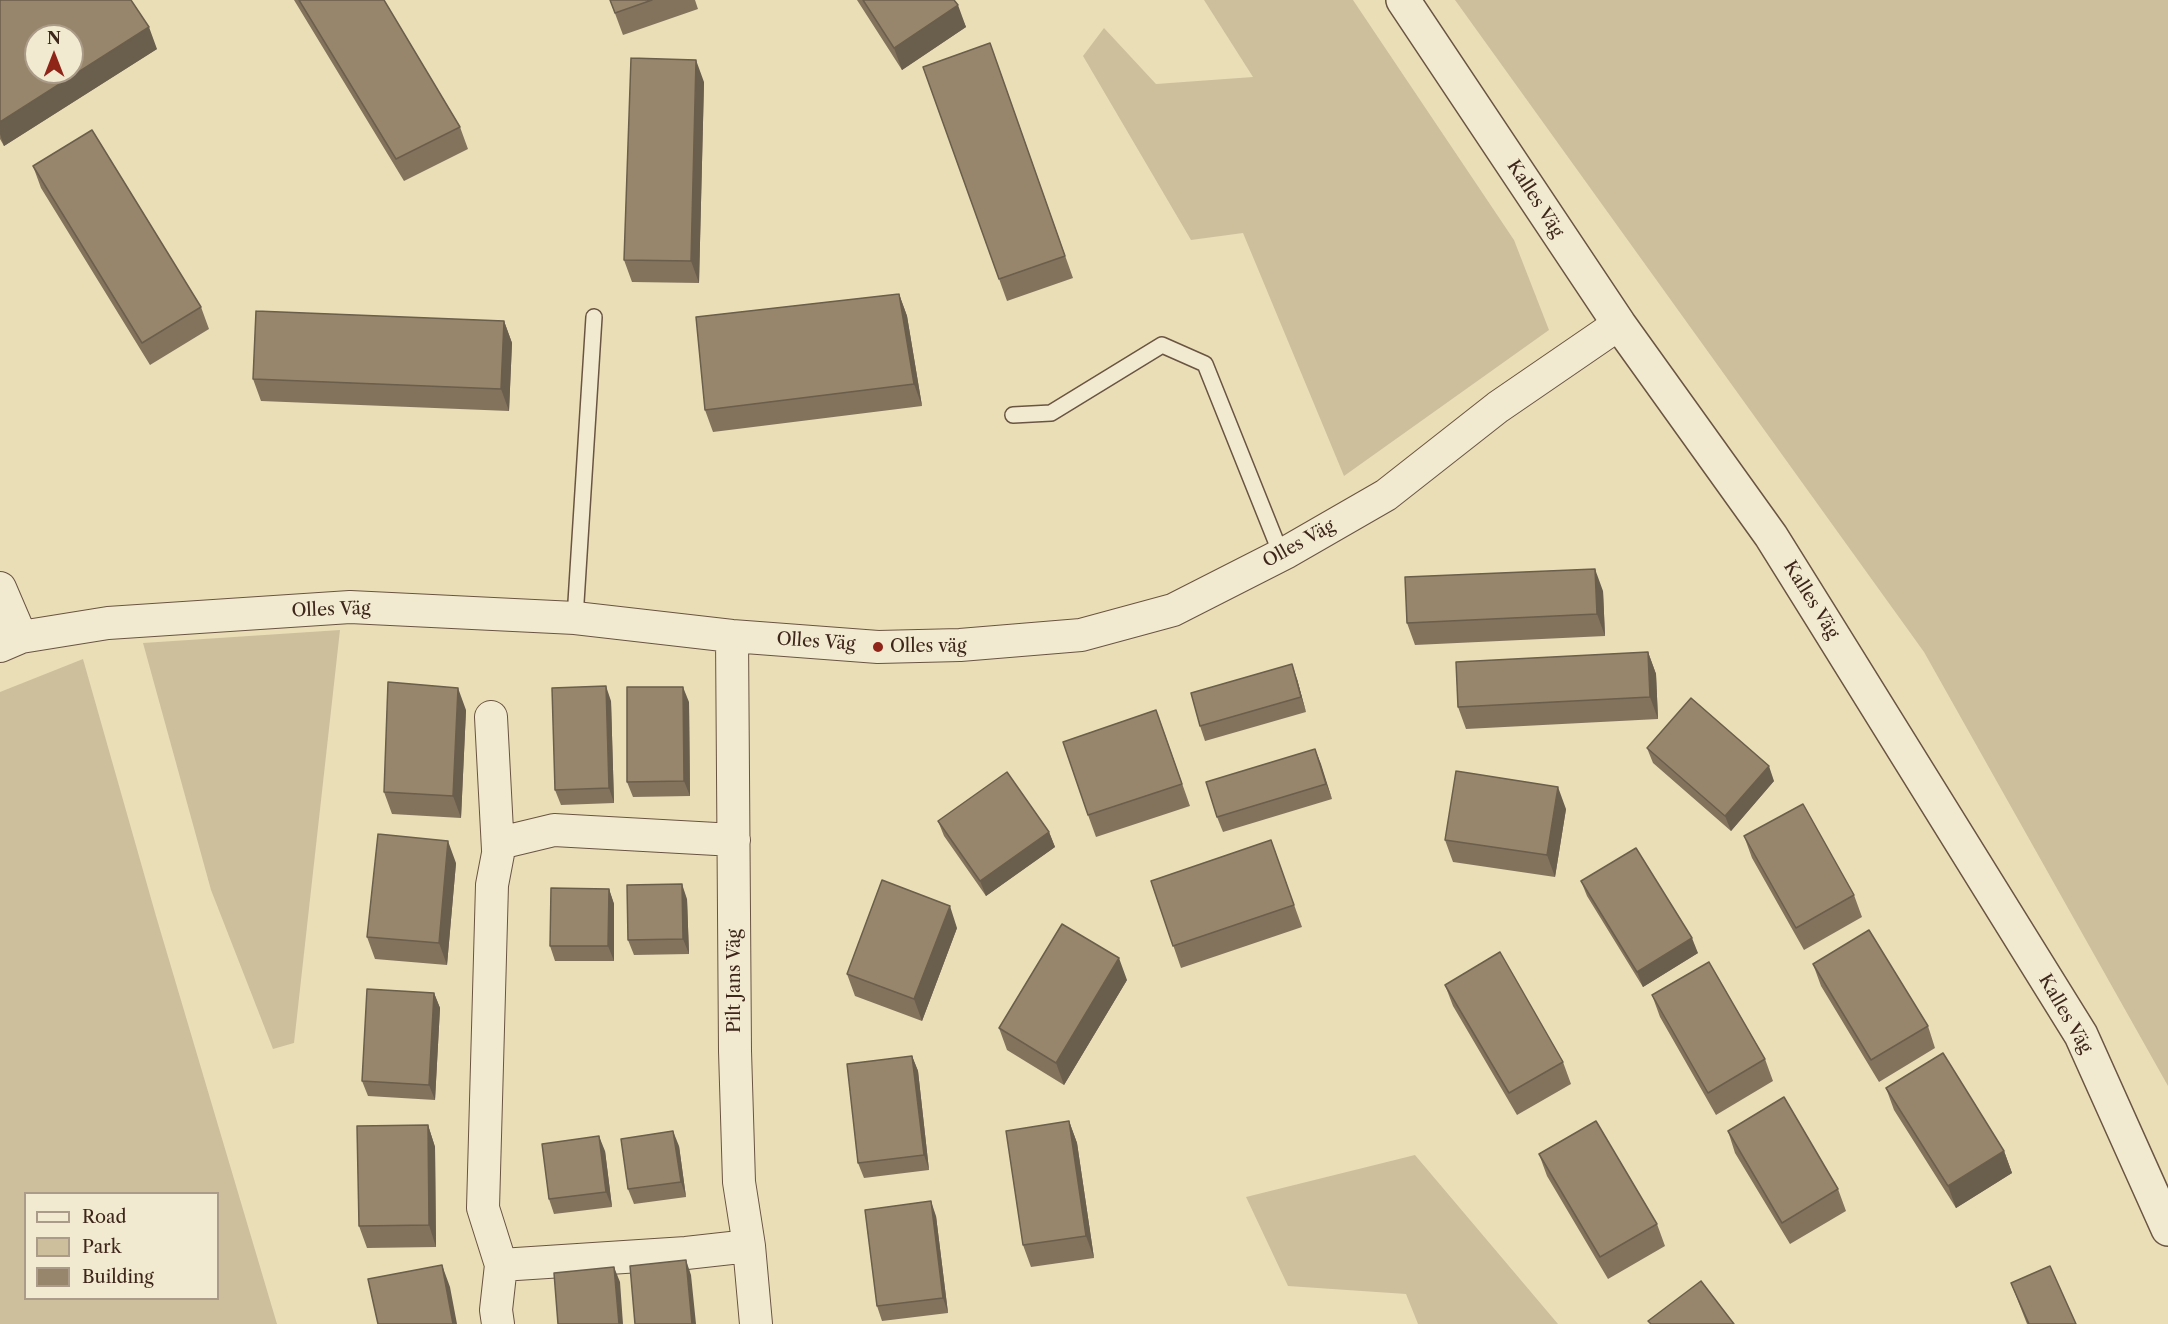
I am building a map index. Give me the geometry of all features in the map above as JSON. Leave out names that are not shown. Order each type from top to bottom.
[{"type":"street","name":"Kalles Väg","points":[[1403,0],[1619,324],[1771,536],[2081,1035],[2168,1229]]},
{"type":"street","name":"Olles Väg","points":[[11,641],[108,623],[350,607],[575,618],[732,636],[878,647],[960,645],[1082,635],[1173,610],[1281,554],[1386,495],[1498,407],[1619,324]]},
{"type":"street","points":[[0,588],[11,641]]},
{"type":"street","name":"Pilt Jans Väg","points":[[732,636],[735,1051],[739,1182],[749,1246],[756,1324]]},
{"type":"street","points":[[491,717],[498,850]]},
{"type":"street","points":[[498,1324],[496,1310],[501,1265],[483,1208],[492,885],[500,843],[554,830],[734,840]]},
{"type":"street","points":[[501,1265],[686,1253],[749,1246]]},
{"type":"lane","points":[[575,618],[594,317]]},
{"type":"lane","points":[[1013,415],[1051,412],[1162,345],[1205,364],[1281,554]]},
{"type":"green space","points":[[1204,0],[1353,0],[1514,240],[1549,330],[1344,476],[1243,233],[1191,240],[1083,56],[1104,28],[1156,84],[1253,77]]},
{"type":"green space","points":[[1455,0],[2168,0],[2168,1086],[1924,652]]},
{"type":"green space","points":[[340,630],[294,1043],[273,1049],[211,890],[143,643]]},
{"type":"green space","points":[[83,659],[156,916],[277,1324],[0,1324],[0,692]]},
{"type":"green space","points":[[1415,1155],[1558,1324],[1418,1324],[1406,1294],[1288,1286],[1246,1197]]},
{"type":"building","points":[[1,0],[131,0],[149,27],[84,68],[84,24],[24,24],[24,84],[60,84],[0,122]]},
{"type":"building","points":[[299,0],[384,0],[460,127],[396,159]]},
{"type":"building","points":[[610,0],[652,0],[615,13]]},
{"type":"building","points":[[863,0],[954,0],[958,5],[894,48]]},
{"type":"building","points":[[990,43],[1065,256],[999,279],[923,67]]},
{"type":"building","points":[[631,58],[696,60],[691,261],[624,260]]},
{"type":"building","points":[[92,130],[201,307],[142,343],[33,166]]},
{"type":"building","points":[[899,294],[914,384],[705,410],[696,317]]},
{"type":"building","points":[[256,311],[504,321],[501,389],[253,379]]},
{"type":"building","points":[[1595,569],[1597,614],[1407,623],[1405,577]]},
{"type":"building","points":[[1648,652],[1650,697],[1458,707],[1456,662]]},
{"type":"building","points":[[1292,664],[1301,697],[1200,726],[1191,693]]},
{"type":"building","points":[[388,682],[458,688],[453,796],[384,792]]},
{"type":"building","points":[[606,686],[609,788],[555,790],[552,688]]},
{"type":"building","points":[[627,687],[683,687],[684,781],[627,782]]},
{"type":"building","points":[[1691,698],[1769,766],[1725,816],[1647,748]]},
{"type":"building","points":[[1156,710],[1182,784],[1088,815],[1063,742]]},
{"type":"building","points":[[1315,749],[1326,784],[1217,817],[1206,782]]},
{"type":"building","points":[[1456,771],[1558,787],[1547,855],[1445,840]]},
{"type":"building","points":[[1007,772],[1049,832],[980,881],[938,821]]},
{"type":"building","points":[[1803,804],[1854,895],[1796,928],[1744,836]]},
{"type":"building","points":[[378,834],[448,841],[439,943],[367,937]]},
{"type":"building","points":[[1271,840],[1294,905],[1173,946],[1151,881]]},
{"type":"building","points":[[1636,848],[1692,938],[1637,972],[1581,881]]},
{"type":"building","points":[[882,880],[950,906],[914,999],[847,974]]},
{"type":"building","points":[[682,884],[683,939],[628,940],[627,885]]},
{"type":"building","points":[[551,888],[609,889],[608,946],[550,946]]},
{"type":"building","points":[[1062,924],[1119,958],[1056,1063],[999,1028]]},
{"type":"building","points":[[1869,930],[1928,1026],[1871,1060],[1813,964]]},
{"type":"building","points":[[1500,952],[1563,1062],[1509,1093],[1445,985]]},
{"type":"building","points":[[1709,962],[1765,1059],[1708,1093],[1652,995]]},
{"type":"building","points":[[367,989],[434,993],[429,1085],[362,1081]]},
{"type":"building","points":[[1943,1053],[2004,1151],[1948,1186],[1886,1088]]},
{"type":"building","points":[[912,1056],[924,1155],[858,1163],[847,1064]]},
{"type":"building","points":[[1784,1097],[1838,1189],[1782,1223],[1728,1131]]},
{"type":"building","points":[[1069,1121],[1086,1236],[1023,1245],[1006,1131]]},
{"type":"building","points":[[1596,1121],[1657,1224],[1600,1257],[1539,1154]]},
{"type":"building","points":[[428,1125],[429,1225],[359,1226],[357,1126]]},
{"type":"building","points":[[673,1131],[681,1182],[628,1189],[621,1139]]},
{"type":"building","points":[[599,1136],[606,1192],[549,1199],[542,1144]]},
{"type":"building","points":[[931,1201],[943,1298],[877,1306],[865,1210]]},
{"type":"building","points":[[686,1260],[692,1324],[635,1324],[630,1266]]},
{"type":"building","points":[[442,1265],[453,1324],[378,1324],[368,1279]]},
{"type":"building","points":[[2050,1266],[2076,1324],[2029,1324],[2011,1283]]},
{"type":"building","points":[[614,1267],[619,1324],[558,1324],[554,1273]]},
{"type":"building","points":[[1701,1281],[1734,1324],[1651,1324],[1648,1321]]},
{"type":"place","name":"Olles väg","points":[[878,647]]}]
